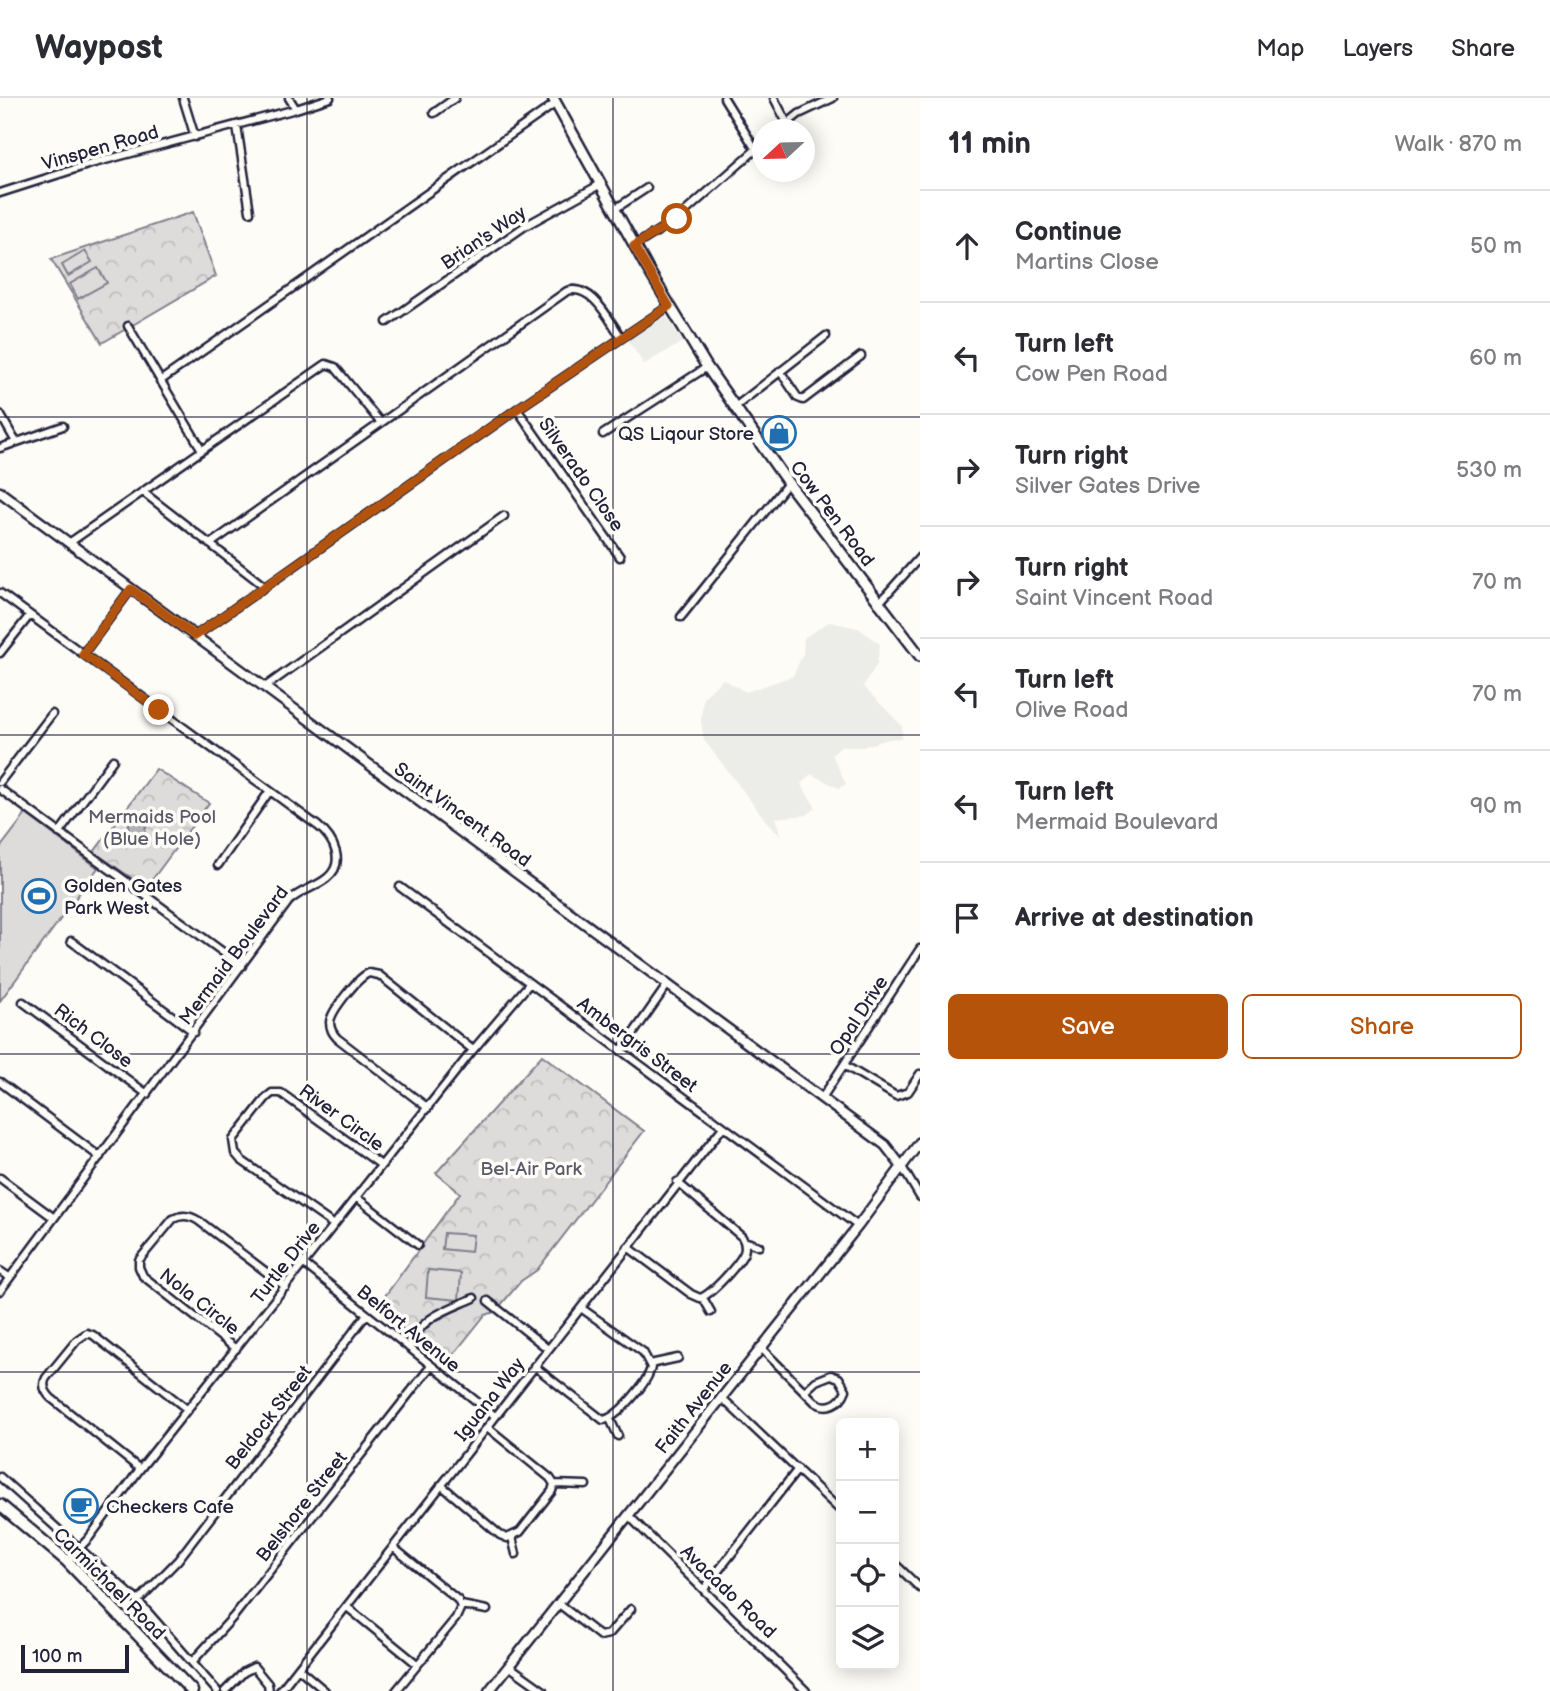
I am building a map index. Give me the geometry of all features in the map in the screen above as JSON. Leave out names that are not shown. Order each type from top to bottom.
[{"type":"main road","name":"Cow Pen Road","points":[[554,101],[634,246],[707,367],[788,483],[920,656]]},
{"type":"main road","name":"Carmichael Road","points":[[0,1505],[67,1562],[192,1691]]},
{"type":"street","points":[[183,98],[194,137]]},
{"type":"street","points":[[289,98],[296,109]]},
{"type":"street","name":"Vinspen Road","points":[[0,193],[94,163],[237,126],[330,98]]},
{"type":"street","points":[[434,113],[454,98]]},
{"type":"street","points":[[724,98],[752,136]]},
{"type":"street","points":[[774,98],[785,119]]},
{"type":"street","points":[[793,119],[833,98]]},
{"type":"street","points":[[160,381],[554,101]]},
{"type":"street","points":[[237,126],[250,212]]},
{"type":"street","points":[[634,246],[677,219],[752,154]]},
{"type":"street","name":"Brian's Way","points":[[387,322],[525,226],[601,184]]},
{"type":"street","points":[[615,209],[647,188]]},
{"type":"street","points":[[210,544],[380,422],[572,290],[579,289],[588,293],[621,337]]},
{"type":"street","points":[[195,636],[517,409],[669,306]]},
{"type":"street","points":[[128,326],[202,450]]},
{"type":"street","points":[[735,407],[826,336]]},
{"type":"street","points":[[780,371],[798,398],[805,400],[861,356]]},
{"type":"street","points":[[69,543],[328,364],[335,367],[380,422]]},
{"type":"street","points":[[603,434],[707,367]]},
{"type":"street","name":"Silverado Close","points":[[517,409],[620,557]]},
{"type":"street","points":[[0,414],[16,442]]},
{"type":"street","points":[[0,448],[63,426]]},
{"type":"street","points":[[681,617],[788,483]]},
{"type":"street","name":"Saint Vincent Road","points":[[0,492],[885,1145],[902,1167]]},
{"type":"street","points":[[143,492],[264,586]]},
{"type":"street","points":[[265,687],[504,516]]},
{"type":"street","points":[[878,604],[920,557]]},
{"type":"street","points":[[83,654],[131,589]]},
{"type":"street","name":"Mermaid Boulevard","points":[[0,593],[323,830],[336,850],[337,862],[326,878],[289,901],[0,1291]]},
{"type":"street","points":[[0,653],[30,615]]},
{"type":"street","points":[[0,782],[52,714]]},
{"type":"street","points":[[58,833],[113,760]]},
{"type":"street","points":[[0,789],[242,966]]},
{"type":"street","points":[[218,865],[269,792]]},
{"type":"street","name":"Ambergris Street","points":[[400,887],[858,1226]]},
{"type":"street","points":[[71,941],[194,1032]]},
{"type":"street","name":"Opal Drive","points":[[822,1098],[920,949]]},
{"type":"street","points":[[428,1108],[333,1034],[331,1020],[357,981],[369,973],[379,975],[473,1050]]},
{"type":"street","name":"Turtle Drive","points":[[67,1562],[381,1165],[529,984]]},
{"type":"street","points":[[621,1051],[668,984]]},
{"type":"street","name":"Rich Close","points":[[23,1002],[147,1094]]},
{"type":"street","points":[[844,1065],[896,1096],[908,1092],[920,1074]]},
{"type":"street","points":[[0,1082],[100,1157]]},
{"type":"street","name":"River Circle","points":[[334,1225],[236,1156],[233,1140],[256,1110],[270,1094],[284,1094],[381,1165]]},
{"type":"street","name":"Iguana Way","points":[[280,1691],[677,1182],[723,1127]]},
{"type":"street","name":"Faith Avenue","points":[[489,1691],[858,1226],[920,1142]]},
{"type":"street","points":[[902,1167],[920,1197]]},
{"type":"street","points":[[0,1178],[54,1218]]},
{"type":"street","points":[[677,1182],[744,1241],[759,1246]]},
{"type":"street","points":[[356,1197],[418,1245]]},
{"type":"street","name":"Nola Circle","points":[[236,1349],[143,1276],[138,1267],[139,1258],[173,1219],[188,1216],[200,1221],[286,1287]]},
{"type":"street","points":[[703,1298],[742,1256],[744,1241]]},
{"type":"street","points":[[628,1247],[691,1294],[703,1298],[711,1312]]},
{"type":"street","name":"Belfort Avenue","points":[[304,1264],[495,1416]]},
{"type":"street","points":[[0,1271],[9,1277]]},
{"type":"street","points":[[409,1348],[419,1326],[430,1318],[474,1298]]},
{"type":"street","points":[[488,1301],[548,1349]]},
{"type":"street","points":[[534,1366],[603,1420],[610,1419],[648,1378],[650,1364],[643,1352],[581,1308]]},
{"type":"street","name":"Beldock Street","points":[[138,1601],[178,1560],[367,1314]]},
{"type":"street","points":[[140,1469],[48,1394],[45,1381],[69,1350],[82,1336],[87,1333],[93,1335],[188,1410]]},
{"type":"street","points":[[760,1347],[817,1403],[826,1406],[842,1399],[845,1390],[839,1378],[831,1375],[816,1381],[805,1391]]},
{"type":"street","points":[[650,1364],[678,1358]]},
{"type":"street","name":"Belshore Street","points":[[192,1662],[234,1616],[431,1366]]},
{"type":"street","points":[[721,1397],[836,1506]]},
{"type":"street","points":[[610,1419],[618,1436]]},
{"type":"street","points":[[441,1485],[500,1535],[512,1537],[520,1532],[552,1491],[554,1484],[487,1427]]},
{"type":"street","points":[[704,1589],[798,1469]]},
{"type":"street","points":[[0,1477],[138,1601],[218,1691]]},
{"type":"street","points":[[554,1484],[586,1485]]},
{"type":"street","name":"Avacado Road","points":[[629,1516],[806,1691]]},
{"type":"street","points":[[512,1537],[516,1554]]},
{"type":"street","points":[[394,1548],[461,1605],[486,1610]]},
{"type":"street","points":[[899,1568],[920,1588]]},
{"type":"street","points":[[559,1604],[600,1636],[611,1632],[631,1609]]},
{"type":"street","points":[[396,1691],[456,1618],[461,1605]]},
{"type":"street","points":[[347,1607],[417,1664]]},
{"type":"street","points":[[509,1666],[544,1691]]},
{"type":"street","points":[[225,1691],[244,1672],[254,1667],[268,1684],[269,1691]]},
{"type":"street","points":[[298,1668],[326,1691]]},
{"type":"shaded area","points":[[665,314],[683,342],[644,364],[627,339]]},
{"type":"shaded area","points":[[829,622],[858,628],[880,644],[877,664],[863,686],[902,726],[902,738],[862,747],[840,747],[832,755],[846,784],[839,788],[811,774],[801,784],[816,808],[807,815],[775,818],[781,836],[770,826],[704,740],[701,722],[703,698],[723,679],[746,692],[793,676],[803,654],[804,638]]},
{"type":"shaded area","points":[[134,817],[141,818],[146,827],[143,838],[136,841],[128,830]]},
{"type":"green space","points":[[193,212],[216,276],[102,343],[51,259]]},
{"type":"green space","points":[[85,251],[92,262],[68,276],[62,265]]},
{"type":"green space","points":[[98,268],[107,283],[78,299],[70,284]]},
{"type":"green space","name":"Mermaids Pool (Blue Hole)","points":[[156,769],[209,803],[146,888],[94,852]]},
{"type":"green space","name":"Golden Gates Park West","points":[[26,814],[98,868],[0,1001],[0,848]]},
{"type":"green space","name":"Bel-Air Park","points":[[542,1055],[644,1131],[537,1270],[521,1281],[495,1312],[485,1315],[445,1365],[377,1307],[460,1193],[436,1173]]},
{"type":"green space","points":[[444,1233],[473,1235],[471,1252],[442,1249]]},
{"type":"green space","points":[[428,1270],[461,1273],[459,1300],[426,1297]]},
{"type":"place","name":"QS Liqour Store","points":[[779,433]]},
{"type":"place","name":"Golden Gates Park West","points":[[39,896]]},
{"type":"place","name":"Checkers Cafe","points":[[81,1506]]},
{"type":"route","points":[[159,710],[83,654],[131,589],[195,636],[517,409],[669,306],[634,246],[677,219]]}]
